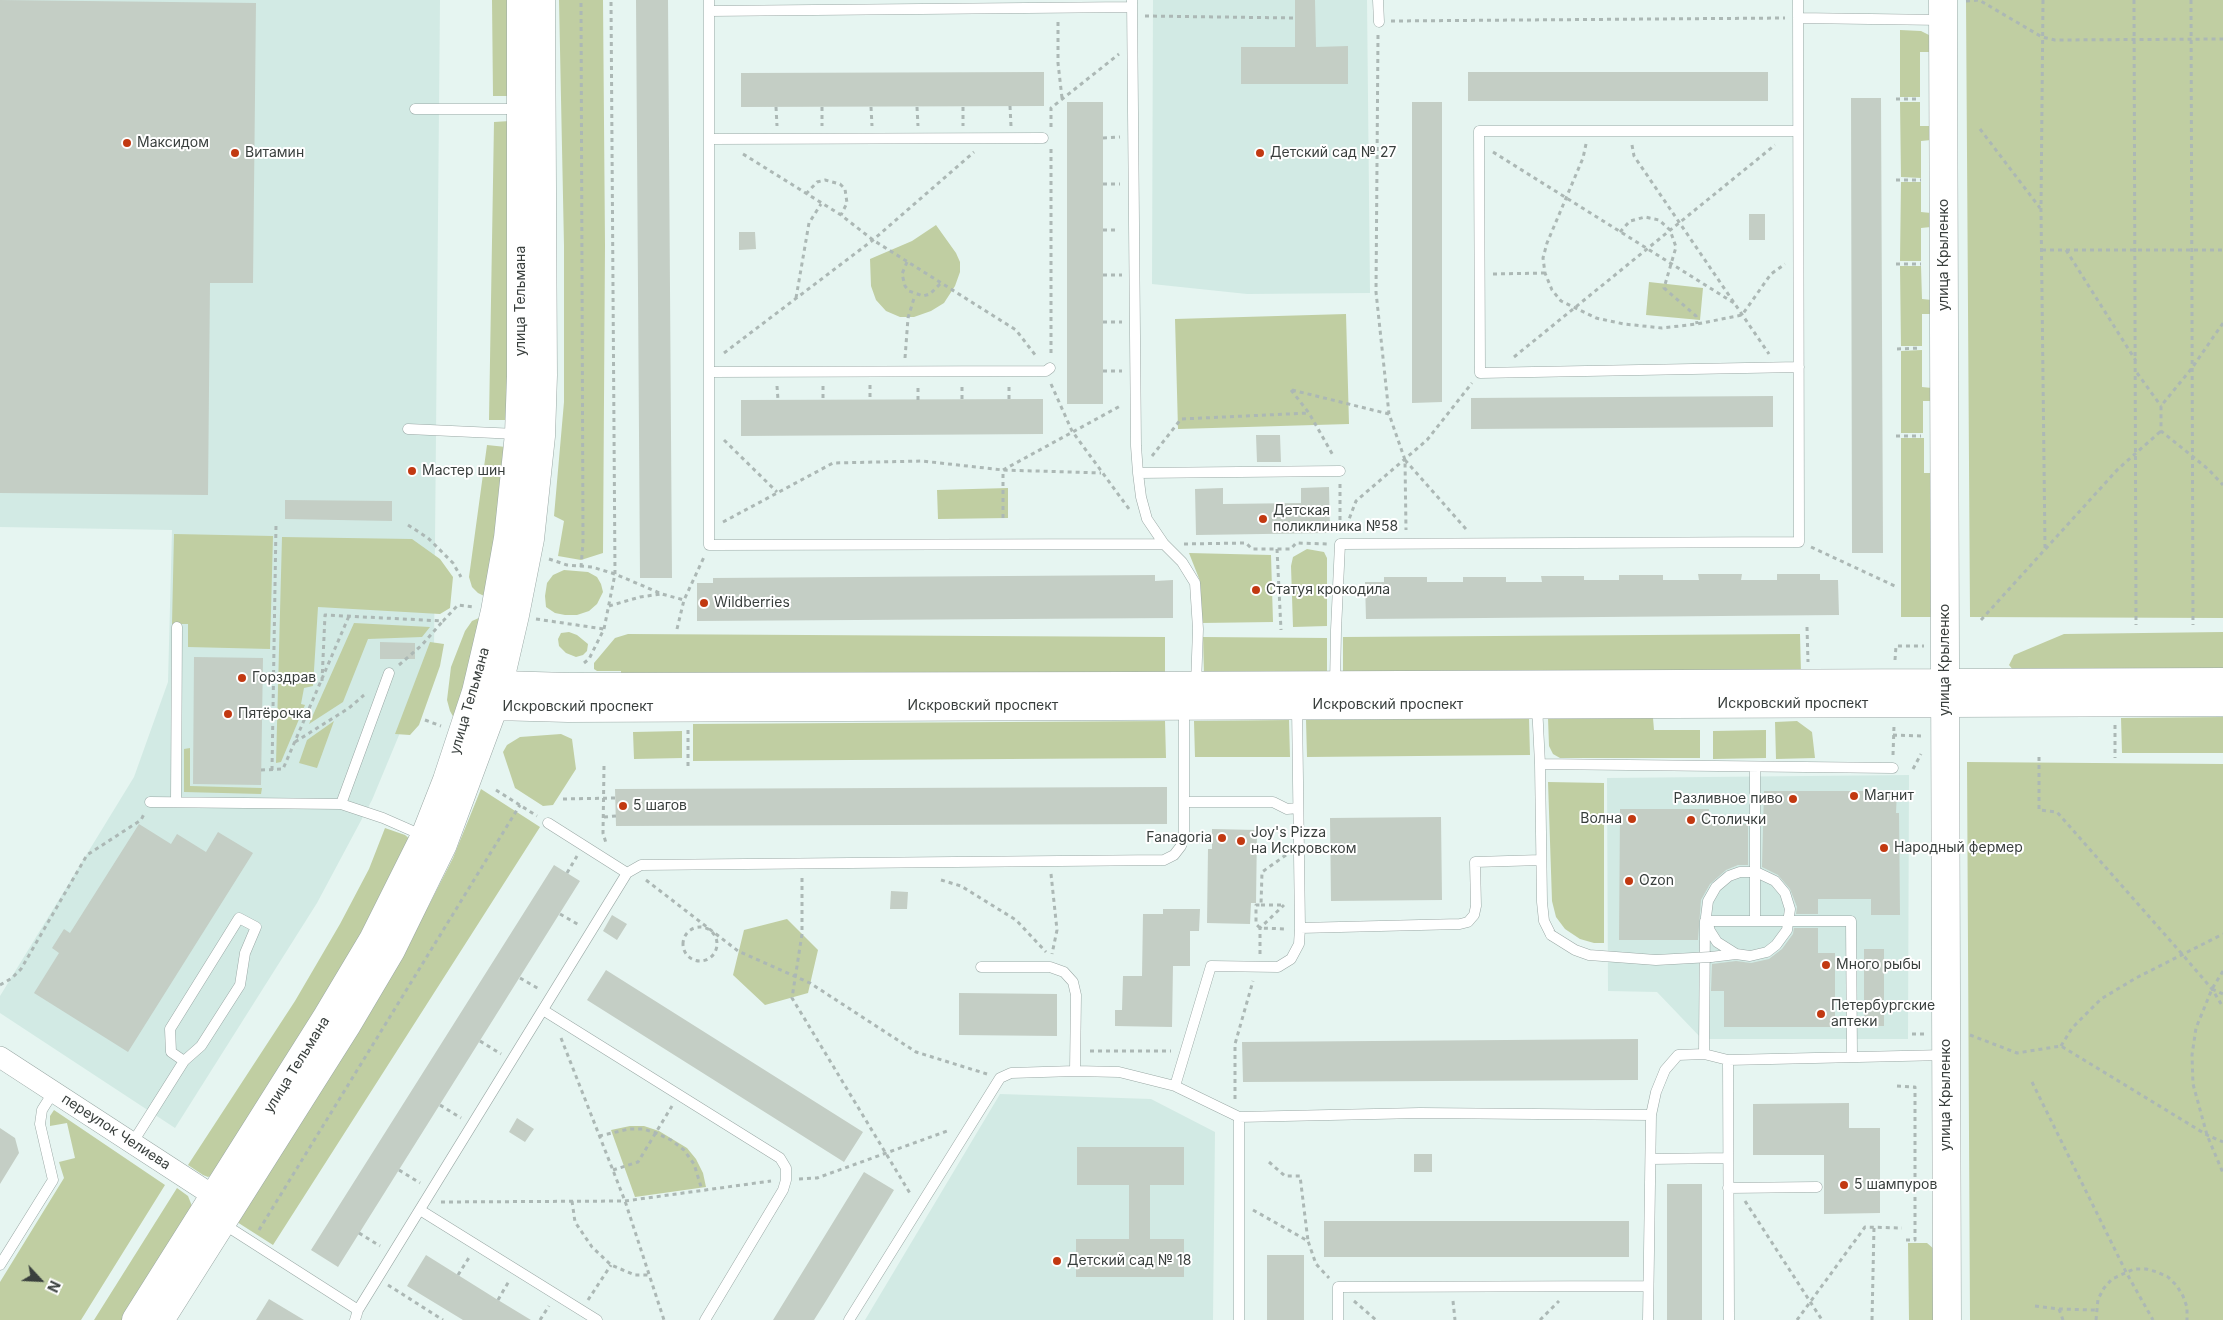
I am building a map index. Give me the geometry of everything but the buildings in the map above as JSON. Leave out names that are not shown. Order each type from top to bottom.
[{"type":"street","name":"улица Тельмана","points":[[521,0],[531,108]]},
{"type":"street","name":"улица Тельмана","points":[[136,1320],[218,1210],[346,1026],[390,950],[443,844],[490,694],[530,539],[530,435],[521,376],[531,108],[541,0]]},
{"type":"street","name":"улица Крыленко","points":[[1947,1320],[1945,693],[1950,7]]},
{"type":"street","name":"Искровский проспект","points":[[1945,693],[2223,682]]},
{"type":"street","name":"Искровский проспект","points":[[490,694],[1190,696],[1945,693],[2223,702]]},
{"type":"street","name":"улица Тельмана","points":[[160,1320],[218,1210],[398,893],[425,836],[447,780],[490,694]]},
{"type":"street","name":"переулок Челиева","points":[[0,1057],[133,1142],[218,1210]]},
{"type":"lane","points":[[1378,0],[1378,22]]},
{"type":"lane","points":[[1336,695],[1336,630],[1340,544],[1799,542],[1798,0]]},
{"type":"lane","points":[[354,1320],[358,1310],[627,873],[641,866],[1164,860],[1174,855],[1181,846],[1184,835],[1190,696],[1198,629],[1195,584],[1182,562],[1164,544],[1147,519],[1141,497],[1138,472],[1135,398],[1132,8],[709,5],[714,139],[710,368],[710,545],[1164,544]]},
{"type":"lane","points":[[1798,18],[1950,7]]},
{"type":"lane","points":[[415,109],[531,108]]},
{"type":"lane","points":[[1798,131],[1479,131],[1480,373],[1799,367]]},
{"type":"lane","points":[[714,139],[1043,138]]},
{"type":"lane","points":[[710,368],[904,372],[1048,369]]},
{"type":"lane","points":[[408,429],[530,435]]},
{"type":"lane","points":[[1138,472],[1340,471]]},
{"type":"lane","points":[[176,802],[177,627]]},
{"type":"lane","points":[[341,804],[389,673]]},
{"type":"lane","points":[[1537,694],[1542,902],[1544,922],[1551,935],[1575,950],[1589,955],[1656,960],[1736,954],[1750,956],[1767,952],[1783,938],[1790,918],[1788,900],[1780,886],[1767,876],[1756,872],[1740,872],[1729,876],[1716,887],[1708,901],[1706,917],[1710,931],[1717,942],[1736,954]]},
{"type":"lane","points":[[1175,1086],[1211,966],[1278,967],[1291,959],[1299,944],[1297,695]]},
{"type":"lane","points":[[1540,764],[1893,768]]},
{"type":"lane","points":[[1755,767],[1755,921]]},
{"type":"lane","points":[[150,802],[341,804],[383,818],[425,836]]},
{"type":"lane","points":[[1184,802],[1273,802],[1287,809],[1298,808]]},
{"type":"lane","points":[[548,823],[627,873]]},
{"type":"lane","points":[[1300,928],[1460,924],[1468,922],[1474,915],[1476,906],[1475,862],[1542,860]]},
{"type":"lane","points":[[133,1142],[184,1061],[201,1046],[240,986],[245,953],[256,927],[239,918],[170,1028],[171,1052],[184,1061]]},
{"type":"lane","points":[[1704,1054],[1705,921],[1851,921],[1852,1056]]},
{"type":"lane","points":[[980,966],[1050,967],[1064,972],[1073,982],[1076,995],[1075,1071]]},
{"type":"lane","points":[[543,1010],[780,1158],[786,1168],[786,1180],[783,1190],[705,1320]]},
{"type":"lane","points":[[1648,1320],[1651,1115],[1656,1092],[1665,1070],[1678,1055],[1704,1054],[1728,1060],[1946,1054]]},
{"type":"lane","points":[[1728,1060],[1728,1158],[1732,1188],[1730,1320]]},
{"type":"lane","points":[[849,1320],[919,1210],[971,1122],[1000,1078],[1011,1073],[1119,1072],[1175,1086],[1239,1117],[1420,1112],[1651,1115]]},
{"type":"lane","points":[[0,1265],[53,1180],[40,1124],[42,1110],[54,1092]]},
{"type":"lane","points":[[1239,1117],[1239,1320]]},
{"type":"lane","points":[[1651,1159],[1728,1158]]},
{"type":"lane","points":[[1732,1188],[1817,1187]]},
{"type":"lane","points":[[422,1206],[476,1245],[596,1320]]},
{"type":"lane","points":[[218,1210],[251,1242],[358,1310]]},
{"type":"lane","points":[[1338,1320],[1338,1287],[1648,1286]]},
{"type":"path","points":[[581,0],[584,542],[581,567]]},
{"type":"path","points":[[579,666],[589,659],[604,629],[616,574],[612,0]]},
{"type":"path","points":[[1950,7],[1979,0],[2042,37],[2055,40],[2223,39]]},
{"type":"path","points":[[2043,0],[2041,209],[2045,548]]},
{"type":"path","points":[[2134,0],[2137,452],[2136,625]]},
{"type":"path","points":[[2191,0],[2193,625]]},
{"type":"path","points":[[1058,8],[1058,63],[1062,99]]},
{"type":"path","points":[[1132,8],[1295,18]]},
{"type":"path","points":[[1406,544],[1405,460],[1389,414],[1376,292],[1378,22],[1798,18]]},
{"type":"path","points":[[1051,130],[1051,108],[1133,44]]},
{"type":"path","points":[[1980,129],[2041,209]]},
{"type":"path","points":[[1589,131],[1583,158],[1547,243],[1544,258],[1545,273],[1552,290],[1561,301],[1596,318],[1624,324],[1662,328],[1697,324],[1742,315],[1771,274]]},
{"type":"path","points":[[1629,131],[1634,156],[1777,367]]},
{"type":"path","points":[[1495,372],[1774,147],[1782,131]]},
{"type":"path","points":[[714,139],[840,215],[873,240],[1016,330],[1048,369]]},
{"type":"path","points":[[1480,145],[1734,303]]},
{"type":"path","points":[[1048,369],[1051,361],[1051,147]]},
{"type":"path","points":[[710,368],[873,240],[979,148]]},
{"type":"path","points":[[806,194],[817,182],[825,180],[840,184],[844,189],[847,203],[840,215]]},
{"type":"path","points":[[796,299],[810,223],[821,204]]},
{"type":"path","points":[[1620,232],[1630,221],[1645,217],[1659,220],[1670,230],[1676,247],[1664,288],[1696,316],[1697,324]]},
{"type":"path","points":[[2042,250],[2223,250]]},
{"type":"path","points":[[2066,250],[2136,362]]},
{"type":"path","points":[[907,262],[902,274],[902,280],[905,286],[915,295],[923,296],[930,294],[941,283]]},
{"type":"path","points":[[1480,274],[1545,273]]},
{"type":"path","points":[[904,372],[908,318],[915,295]]},
{"type":"path","points":[[1981,620],[2118,470],[2161,431],[2162,406],[2223,324]]},
{"type":"path","points":[[1164,544],[1246,543],[1252,549],[1291,549],[1296,544],[1340,544],[1340,529],[1348,522],[1356,501],[1427,440],[1480,373]]},
{"type":"path","points":[[2136,373],[2162,406]]},
{"type":"path","points":[[1292,390],[1389,414]]},
{"type":"path","points":[[1058,398],[1072,430],[1120,498]]},
{"type":"path","points":[[1003,470],[1072,430],[1135,398]]},
{"type":"path","points":[[1138,472],[1181,419],[1309,413]]},
{"type":"path","points":[[710,426],[777,492]]},
{"type":"path","points":[[2161,431],[2223,485]]},
{"type":"path","points":[[1405,460],[1478,543]]},
{"type":"path","points":[[738,514],[834,463],[922,461],[1003,470],[1102,473]]},
{"type":"path","points":[[1003,470],[1003,518]]},
{"type":"path","points":[[272,770],[276,525]]},
{"type":"path","points":[[408,525],[428,538],[453,563],[461,577]]},
{"type":"path","points":[[1799,542],[1897,586]]},
{"type":"path","points":[[677,629],[684,600],[710,545]]},
{"type":"path","points":[[1277,549],[1281,630]]},
{"type":"path","points":[[548,559],[567,565],[592,567],[616,574],[662,594],[684,600]]},
{"type":"path","points":[[609,606],[640,596],[662,594]]},
{"type":"path","points":[[322,680],[325,615],[443,621],[458,605],[482,609]]},
{"type":"path","points":[[261,770],[283,770],[349,616]]},
{"type":"path","points":[[529,617],[552,623],[604,629]]},
{"type":"path","points":[[1807,627],[1808,665]]},
{"type":"path","points":[[1896,646],[1932,646]]},
{"type":"path","points":[[425,720],[446,728]]},
{"type":"path","points":[[1893,768],[1894,720]]},
{"type":"path","points":[[688,727],[688,767]]},
{"type":"path","points":[[1893,735],[1931,736]]},
{"type":"path","points":[[2039,758],[2039,810],[2057,812],[2212,989],[2223,1007]]},
{"type":"path","points":[[604,766],[604,833],[612,863]]},
{"type":"path","points":[[496,790],[548,823]]},
{"type":"path","points":[[563,799],[616,798]]},
{"type":"path","points":[[0,985],[12,978],[21,969],[87,855],[141,820],[150,802]]},
{"type":"path","points":[[251,1242],[520,805]]},
{"type":"path","points":[[604,816],[616,816]]},
{"type":"path","points":[[1261,905],[1262,872],[1299,846]]},
{"type":"path","points":[[941,880],[961,886],[1016,920],[1051,957],[1057,930],[1050,861]]},
{"type":"path","points":[[567,873],[569,868]]},
{"type":"path","points":[[802,876],[802,934],[792,998],[887,1153],[919,1210]]},
{"type":"path","points":[[644,878],[738,952],[810,983],[916,1052],[1000,1078]]},
{"type":"path","points":[[1300,905],[1256,905],[1256,924],[1260,928],[1300,928]]},
{"type":"path","points":[[1239,1117],[1235,1106],[1235,1044],[1253,986],[1257,967],[1260,928],[1284,905]]},
{"type":"path","points":[[560,914],[591,932]]},
{"type":"path","points":[[695,927],[704,927],[711,930],[716,936],[715,952],[709,958],[702,961],[693,959],[687,954],[684,947],[684,938],[695,927]]},
{"type":"path","points":[[2062,1046],[2072,1028],[2101,999],[2182,954],[2223,934]]},
{"type":"path","points":[[2223,971],[2212,989],[2196,1028],[2192,1055],[2193,1084],[2207,1135],[2223,1173]]},
{"type":"path","points":[[520,978],[551,997]]},
{"type":"path","points":[[2212,989],[2223,994]]},
{"type":"path","points":[[552,1016],[625,1201],[664,1320]]},
{"type":"path","points":[[1965,1033],[2017,1053],[2062,1046],[2207,1135],[2223,1142]]},
{"type":"path","points":[[480,1041],[512,1061]]},
{"type":"path","points":[[1086,1051],[1185,1052]]},
{"type":"path","points":[[2032,1082],[2126,1272],[2153,1320]]},
{"type":"path","points":[[1897,1086],[1916,1087],[1915,1240],[1902,1240]]},
{"type":"path","points":[[613,1170],[638,1162],[679,1095]]},
{"type":"path","points":[[440,1105],[472,1125]]},
{"type":"path","points":[[422,1206],[625,1201],[702,1190],[817,1178],[971,1122]]},
{"type":"path","points":[[599,1136],[629,1129],[656,1133],[671,1140],[684,1150],[694,1164],[702,1190]]},
{"type":"path","points":[[1270,1162],[1286,1176],[1300,1176],[1308,1241],[1316,1264],[1338,1287],[1376,1320]]},
{"type":"path","points":[[400,1170],[432,1190]]},
{"type":"path","points":[[1732,1188],[1822,1320]]},
{"type":"path","points":[[572,1201],[575,1222],[592,1247],[611,1265],[635,1276],[649,1275]]},
{"type":"path","points":[[1238,1202],[1308,1241]]},
{"type":"path","points":[[1797,1320],[1865,1227],[1902,1228]]},
{"type":"path","points":[[1872,1320],[1874,1227]]},
{"type":"path","points":[[360,1233],[393,1254]]},
{"type":"path","points":[[458,1275],[476,1245]]},
{"type":"path","points":[[582,1311],[611,1265]]},
{"type":"path","points":[[2096,1320],[2095,1310],[2098,1298],[2112,1279],[2126,1272],[2146,1269],[2168,1277],[2177,1286],[2184,1296],[2187,1307],[2187,1320]]},
{"type":"path","points":[[498,1300],[516,1270]]},
{"type":"path","points":[[378,1278],[442,1320]]},
{"type":"path","points":[[1540,1320],[1556,1304]]},
{"type":"path","points":[[2036,1306],[2095,1310]]},
{"type":"path","points":[[1454,1308],[1459,1320]]},
{"type":"path","points":[[2059,1309],[2064,1320]]},
{"type":"shaded area","points":[[0,0],[440,0],[434,651],[372,800],[317,903],[175,1128],[0,1013],[0,996],[134,777],[168,682],[172,530],[0,527]]},
{"type":"shaded area","name":"Детский сад № 27","points":[[1153,0],[1367,0],[1370,293],[1247,294],[1152,284]]},
{"type":"shaded area","points":[[1909,775],[1908,1039],[1702,1039],[1657,992],[1608,991],[1607,778]]},
{"type":"shaded area","name":"Детский сад № 18","points":[[1000,1094],[1151,1099],[1215,1132],[1213,1320],[865,1320]]},
{"type":"green space","points":[[492,0],[511,0],[512,96],[493,96]]},
{"type":"green space","points":[[559,0],[603,0],[605,245],[603,553],[581,560],[558,556],[564,521],[554,516],[564,402],[564,246]]},
{"type":"green space","points":[[1966,0],[2223,0],[2223,618],[1970,617]]},
{"type":"green space","points":[[1900,30],[1921,31],[1931,36],[1931,52],[1920,52],[1920,97],[1900,97]]},
{"type":"green space","points":[[1900,102],[1920,102],[1920,126],[1931,126],[1931,140],[1921,141],[1921,178],[1901,177]]},
{"type":"green space","points":[[510,121],[507,420],[489,420],[494,122]]},
{"type":"green space","points":[[1901,182],[1921,182],[1921,212],[1931,213],[1931,227],[1921,228],[1921,261],[1900,261]]},
{"type":"green space","points":[[936,225],[956,253],[960,262],[960,272],[955,286],[944,303],[931,311],[914,317],[900,317],[886,311],[876,300],[871,286],[870,259],[912,241]]},
{"type":"green space","points":[[1900,266],[1921,266],[1922,299],[1932,300],[1932,314],[1922,314],[1922,346],[1901,346]]},
{"type":"green space","points":[[1649,282],[1703,288],[1700,320],[1646,315]]},
{"type":"green space","points":[[1346,314],[1349,424],[1178,429],[1175,319]]},
{"type":"green space","points":[[1922,350],[1922,387],[1932,388],[1932,401],[1923,401],[1923,433],[1901,433],[1901,351]]},
{"type":"green space","points":[[1901,438],[1924,438],[1924,473],[1932,473],[1932,617],[1901,617]]},
{"type":"green space","points":[[487,445],[506,447],[486,597],[472,587],[469,577]]},
{"type":"green space","points":[[1008,488],[1008,518],[938,519],[937,490]]},
{"type":"green space","points":[[174,534],[273,536],[270,649],[188,647],[188,624],[172,624]]},
{"type":"green space","points":[[282,537],[412,539],[440,559],[453,577],[450,608],[440,614],[318,607],[313,686],[304,688],[301,704],[305,705],[281,762],[276,763]]},
{"type":"green space","points":[[1307,549],[1324,552],[1327,558],[1327,626],[1293,627],[1291,566],[1293,557]]},
{"type":"green space","points":[[1189,553],[1271,555],[1273,622],[1201,623],[1200,581]]},
{"type":"green space","points":[[564,570],[588,572],[597,577],[603,592],[597,604],[589,611],[577,615],[565,615],[555,613],[546,607],[547,583],[553,575]]},
{"type":"green space","points":[[481,617],[455,720],[447,700],[451,667],[465,631],[472,621]]},
{"type":"green space","points":[[354,623],[430,627],[422,637],[368,639],[343,702],[309,724]]},
{"type":"green space","points":[[569,632],[577,635],[588,644],[587,651],[583,655],[576,657],[566,653],[559,646],[558,639],[561,633]]},
{"type":"green space","points":[[2223,632],[2223,668],[2014,671],[2009,665],[2014,655],[2064,634]]},
{"type":"green space","points":[[628,634],[1165,637],[1165,673],[621,676],[621,671],[597,671],[594,669],[594,663],[615,638]]},
{"type":"green space","points":[[1800,634],[1801,673],[1343,676],[1343,637]]},
{"type":"green space","points":[[1203,637],[1327,638],[1327,676],[1204,675]]},
{"type":"green space","points":[[430,642],[444,644],[440,666],[419,725],[410,735],[395,734]]},
{"type":"green space","points":[[2223,717],[2223,753],[2122,753],[2121,718]]},
{"type":"green space","points":[[1529,718],[1530,755],[1307,757],[1306,720]]},
{"type":"green space","points":[[1548,718],[1653,718],[1654,730],[1700,730],[1700,758],[1560,758],[1553,754],[1549,746]]},
{"type":"green space","points":[[1289,720],[1290,757],[1195,757],[1194,721]]},
{"type":"green space","points":[[334,721],[317,768],[299,763],[307,740]]},
{"type":"green space","points":[[1165,721],[1166,758],[693,761],[693,724]]},
{"type":"green space","points":[[1797,721],[1812,732],[1815,758],[1776,759],[1775,722]]},
{"type":"green space","points":[[1766,730],[1766,758],[1713,759],[1713,731]]},
{"type":"green space","points":[[682,731],[682,758],[634,759],[633,732]]},
{"type":"green space","points":[[561,734],[572,739],[576,769],[553,805],[543,806],[515,788],[503,752],[507,745],[520,737]]},
{"type":"green space","points":[[190,748],[190,786],[262,788],[261,794],[184,792],[184,749]]},
{"type":"green space","points":[[1967,762],[2223,764],[2223,1320],[1970,1320]]},
{"type":"green space","points":[[1548,782],[1604,783],[1604,943],[1594,943],[1580,939],[1565,929],[1556,917],[1552,901]]},
{"type":"green space","points":[[481,789],[540,827],[273,1245],[237,1222],[376,1000],[453,858]]},
{"type":"green space","points":[[385,828],[405,835],[411,840],[363,935],[213,1174],[208,1177],[203,1175],[188,1165],[295,1001],[340,924],[369,869]]},
{"type":"green space","points":[[787,919],[818,950],[808,993],[765,1005],[733,975],[744,930]]},
{"type":"green space","points":[[54,1110],[165,1185],[81,1320],[0,1320],[0,1282],[64,1178],[59,1162],[75,1158],[67,1123],[50,1126],[50,1116]]},
{"type":"green space","points":[[630,1126],[644,1126],[659,1131],[687,1148],[696,1159],[703,1173],[706,1187],[635,1197],[611,1130]]},
{"type":"green space","points":[[177,1188],[188,1196],[192,1206],[123,1320],[94,1320]]},
{"type":"green space","points":[[1908,1243],[1927,1243],[1934,1249],[1934,1320],[1909,1320]]},
{"type":"place","name":"Максидом","points":[[127,143]]},
{"type":"place","name":"Витамин","points":[[235,153]]},
{"type":"place","name":"Детский сад № 27","points":[[1260,153]]},
{"type":"place","name":"Мастер шин","points":[[412,471]]},
{"type":"place","name":"Детская поликлиника №58","points":[[1263,519]]},
{"type":"place","name":"Статуя крокодила","points":[[1256,590]]},
{"type":"place","name":"Wildberries","points":[[704,603]]},
{"type":"place","name":"Горздрав","points":[[242,678]]},
{"type":"place","name":"Пятёрочка","points":[[228,714]]},
{"type":"place","name":"Магнит","points":[[1854,796]]},
{"type":"place","name":"Разливное пиво","points":[[1793,799]]},
{"type":"place","name":"5 шагов","points":[[623,806]]},
{"type":"place","name":"Волна","points":[[1632,819]]},
{"type":"place","name":"Столички","points":[[1691,820]]},
{"type":"place","name":"Fanagoria","points":[[1222,838]]},
{"type":"place","name":"Joy's Pizza на Искровском","points":[[1241,841]]},
{"type":"place","name":"Народный фермер","points":[[1884,848]]},
{"type":"place","name":"Ozon","points":[[1629,881]]},
{"type":"place","name":"Много рыбы","points":[[1826,965]]},
{"type":"place","name":"Петербургские аптеки","points":[[1821,1014]]},
{"type":"place","name":"5 шампуров","points":[[1844,1185]]},
{"type":"place","name":"Детский сад № 18","points":[[1057,1261]]}]
